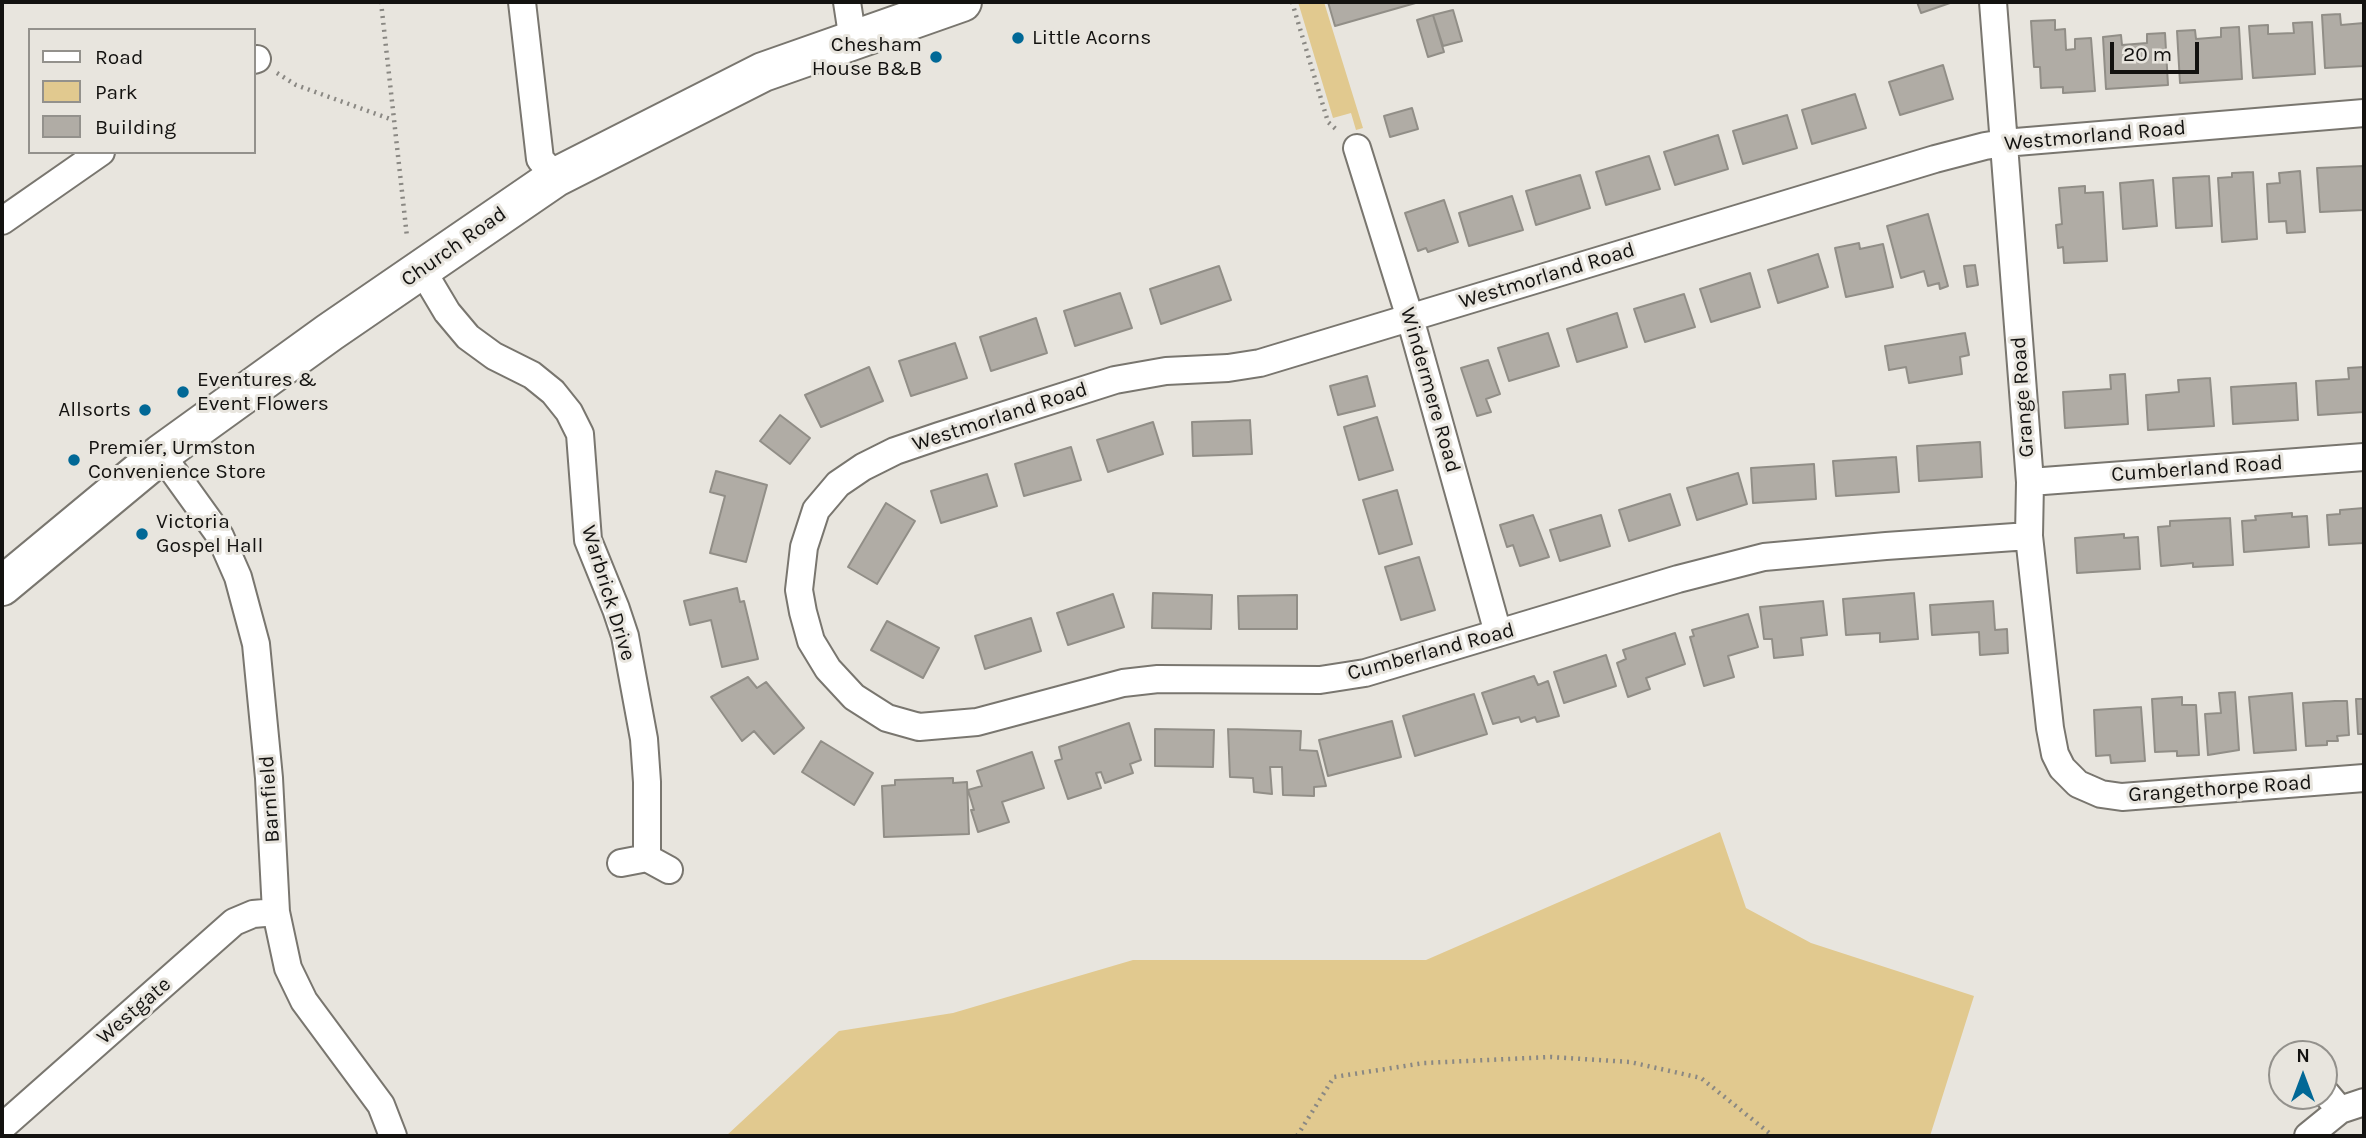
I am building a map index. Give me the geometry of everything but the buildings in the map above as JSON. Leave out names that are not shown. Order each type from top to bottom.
[{"type":"main road","name":"Church Road","points":[[2,586],[161,454],[330,332],[556,177],[763,72],[962,2]]},
{"type":"street","points":[[522,2],[540,159],[556,177]]},
{"type":"street","points":[[847,2],[853,41]]},
{"type":"street","name":"Grange Road","points":[[1993,2],[2029,482],[2029,536],[2050,728],[2058,761],[2078,784]]},
{"type":"street","name":"Westmorland Road","points":[[800,568],[816,510],[838,484],[863,467],[895,452],[1115,380],[1166,371],[1228,368],[1260,363],[1935,159],[2004,143],[2364,113]]},
{"type":"street","name":"Windermere Road","points":[[1357,148],[1410,318],[1498,634]]},
{"type":"street","points":[[2,221],[98,154]]},
{"type":"street","name":"Warbrick Drive","points":[[422,270],[447,312],[468,337],[494,356],[532,374],[553,392],[569,412],[580,434],[588,540],[617,609],[625,636],[643,739],[647,782],[646,864]]},
{"type":"street","name":"Barnfield","points":[[161,454],[220,536],[238,577],[256,644],[269,778],[276,912],[288,968],[304,1001],[381,1105],[393,1136]]},
{"type":"street","name":"Cumberland Road","points":[[2029,482],[2364,457]]},
{"type":"street","name":"Cumberland Road","points":[[800,568],[799,590],[811,641],[828,669],[854,697],[887,718],[919,727],[977,722],[1123,683],[1158,679],[1320,680],[1365,673],[1678,579],[1764,558],[2029,536]]},
{"type":"street","name":"Grangethorpe Road","points":[[2078,784],[2101,794],[2122,797],[2364,778]]},
{"type":"street","name":"Westgate","points":[[2,1127],[234,922],[253,914],[276,912]]},
{"type":"street","points":[[2308,1136],[2343,1101]]},
{"type":"path","points":[[381,2],[405,232],[422,270]]},
{"type":"path","points":[[1292,2],[1328,122],[1357,148]]},
{"type":"path","points":[[256,61],[296,85],[393,120]]},
{"type":"path","points":[[1297,1136],[1334,1077],[1424,1063],[1550,1058],[1630,1062],[1701,1078],[1773,1136]]},
{"type":"green space","points":[[1298,2],[1324,2],[1363,128],[1356,130],[1351,113],[1333,118]]},
{"type":"green space","points":[[1720,832],[1746,908],[1811,943],[1974,996],[1930,1136],[726,1136],[839,1031],[953,1013],[1133,960],[1426,960]]},
{"type":"place","name":"Little Acorns","points":[[1018,38]]},
{"type":"place","name":"Chesham House B&B","points":[[936,57]]},
{"type":"place","name":"Eventures & Event Flowers","points":[[183,392]]},
{"type":"place","name":"Allsorts","points":[[145,410]]},
{"type":"place","name":"Premier, Urmston Convenience Store","points":[[74,460]]},
{"type":"place","name":"Victoria Gospel Hall","points":[[142,534]]}]
